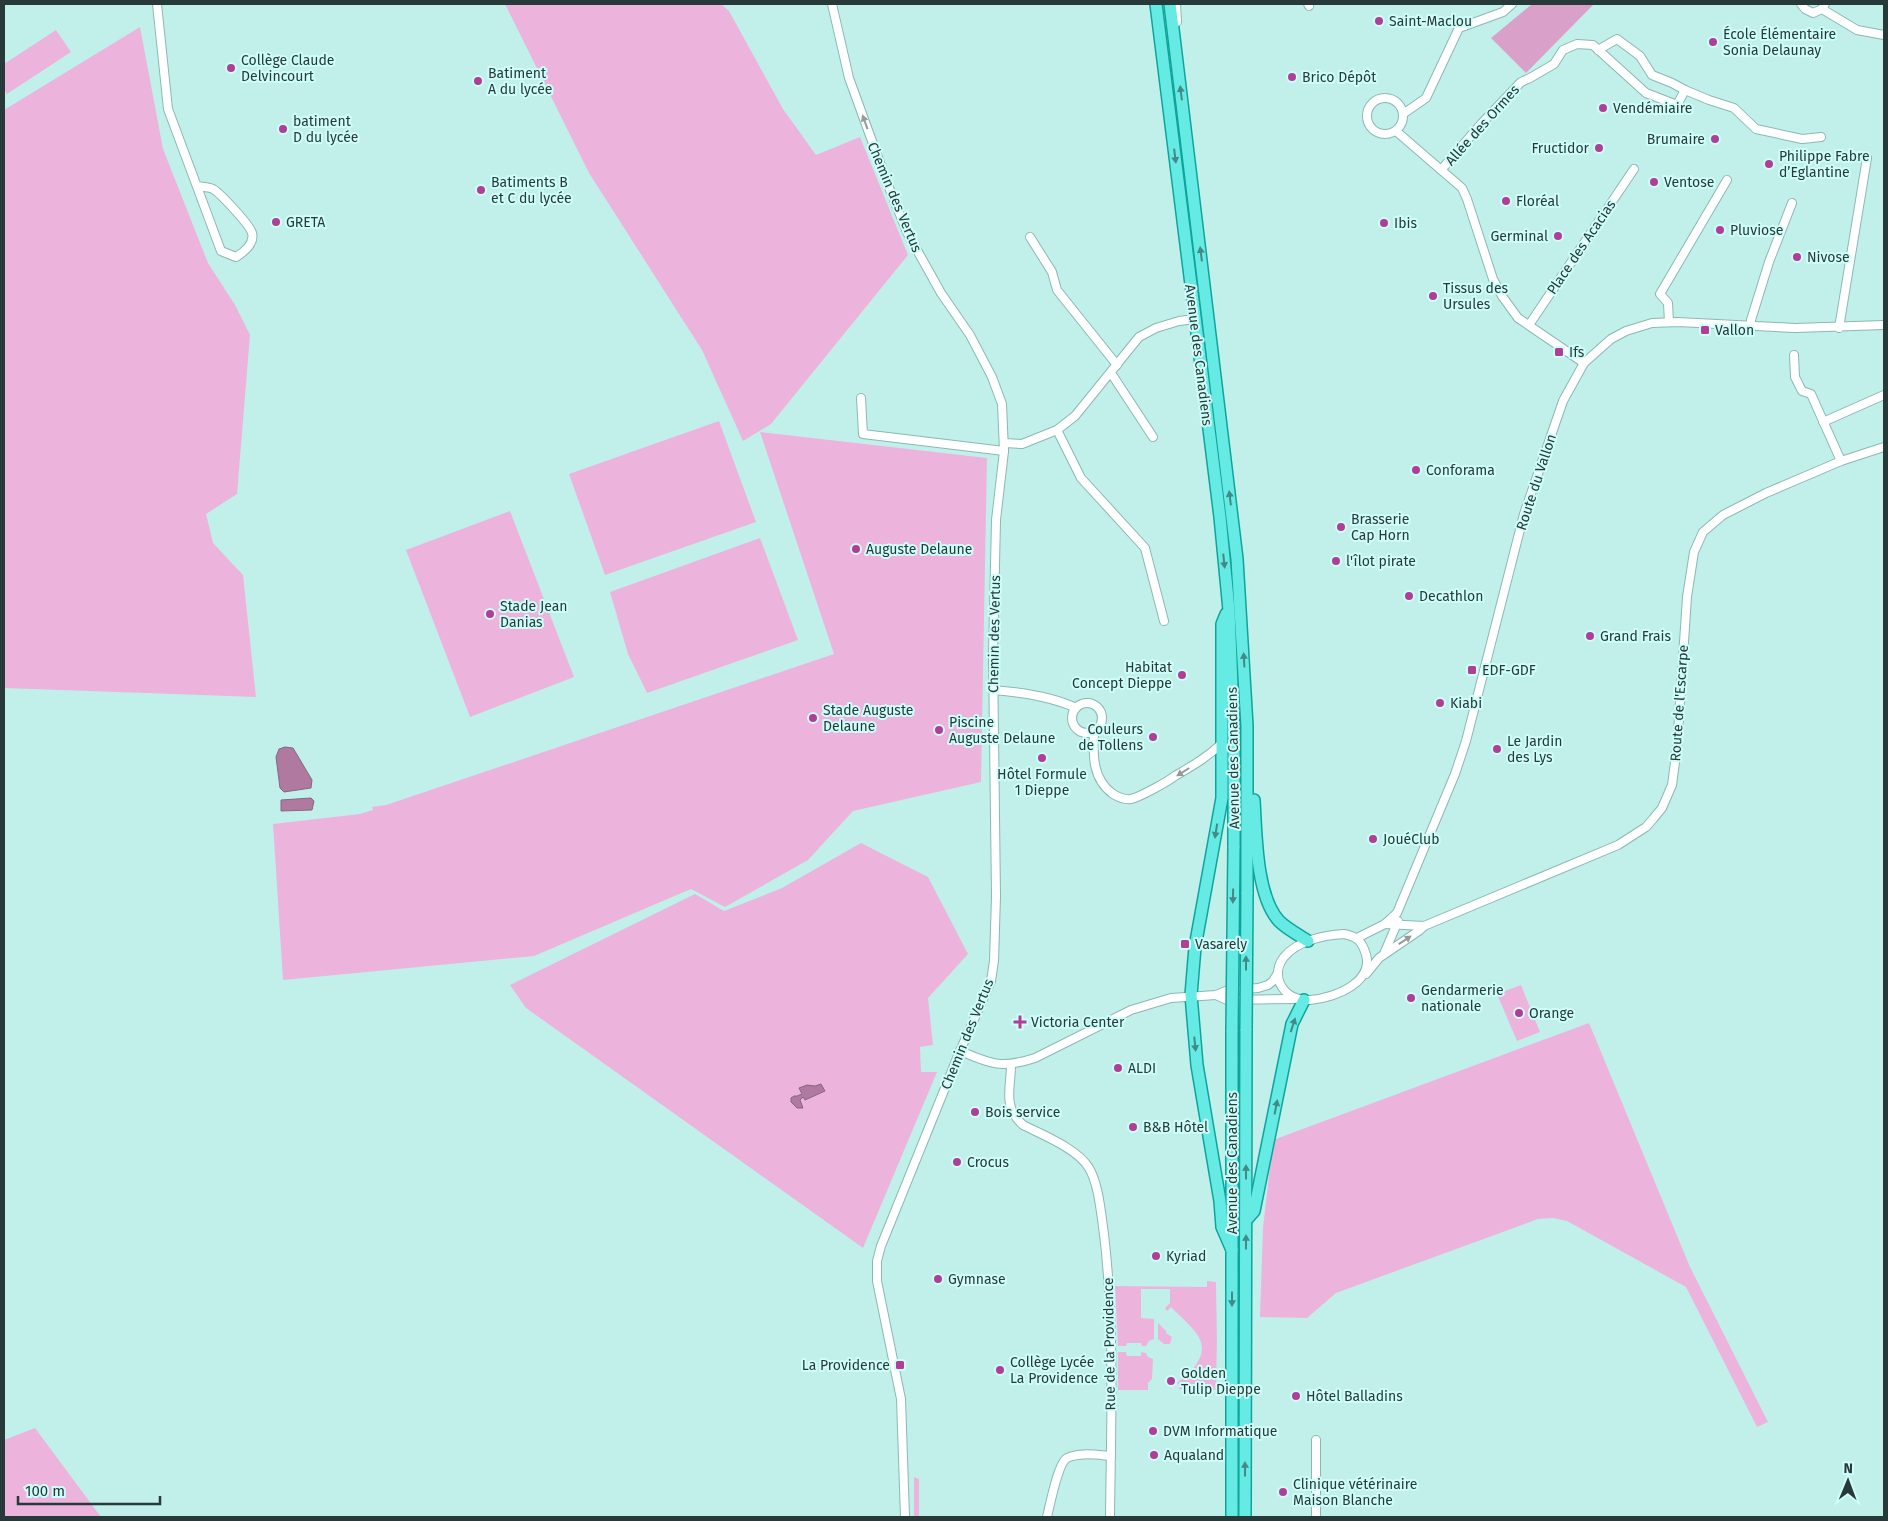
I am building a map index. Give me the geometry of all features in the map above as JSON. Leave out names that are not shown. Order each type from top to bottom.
[{"type":"main road","name":"Avenue des Canadiens","points":[[1156,4],[1220,517],[1229,610],[1234,739],[1232,1517]]},
{"type":"main road","name":"Avenue des Canadiens","points":[[1170,4],[1237,558],[1247,726],[1245,1517]]},
{"type":"main road","points":[[1229,610],[1222,624],[1222,798],[1193,955],[1191,996],[1197,1065],[1220,1201],[1222,1227],[1232,1250]]},
{"type":"main road","points":[[1247,726],[1259,861],[1264,887],[1274,914],[1280,921],[1308,941]]},
{"type":"main road","points":[[1246,1220],[1254,1211],[1292,1024],[1300,1000]]},
{"type":"street","points":[[156,4],[168,109],[222,251],[236,257],[247,250],[251,242],[252,233],[244,220],[212,188],[198,186]]},
{"type":"street","name":"Chemin des Vertus","points":[[832,4],[849,78],[888,185],[916,249],[941,293],[970,335],[992,376],[1002,404],[1004,447],[996,520],[993,690],[996,896],[994,961],[991,981],[960,1051],[881,1246],[877,1262],[877,1281],[901,1399],[905,1517]]},
{"type":"street","points":[[1176,4],[1178,69]]},
{"type":"street","points":[[1403,114],[1426,98],[1459,28],[1503,12],[1512,4]]},
{"type":"street","points":[[1801,4],[1808,12],[1824,7],[1857,30],[1884,35]]},
{"type":"street","points":[[1598,50],[1618,39],[1640,56],[1652,75],[1708,100],[1734,108],[1756,129],[1802,139],[1821,137]]},
{"type":"street","name":"Allée des Ormes","points":[[1441,170],[1521,82],[1554,64],[1563,50],[1577,44],[1593,45],[1646,93],[1676,105],[1685,90]]},
{"type":"street","points":[[1386,98],[1396,101],[1403,114],[1402,124],[1396,131],[1386,135],[1371,129],[1367,119],[1368,109],[1375,101],[1386,98]]},
{"type":"street","points":[[1396,131],[1462,188],[1493,279],[1502,296],[1518,318],[1584,363]]},
{"type":"street","points":[[1840,328],[1867,158]]},
{"type":"street","name":"Place des Acacias","points":[[1529,325],[1634,169]]},
{"type":"street","points":[[1669,322],[1668,304],[1660,294],[1727,180]]},
{"type":"street","points":[[1751,326],[1751,320],[1766,271],[1792,203]]},
{"type":"street","points":[[1030,237],[1052,272],[1057,290],[1117,365]]},
{"type":"street","points":[[861,398],[863,434],[1004,447],[1022,444],[1056,430],[1075,416],[1139,337],[1156,328],[1179,320],[1195,319]]},
{"type":"street","name":"Route du Vallon","points":[[1402,902],[1455,774],[1466,741],[1524,514],[1563,401],[1584,363],[1611,339],[1626,331],[1652,323],[1840,328],[1884,325]]},
{"type":"street","points":[[1794,355],[1795,377],[1802,391],[1811,394],[1841,461]]},
{"type":"street","points":[[1111,373],[1153,437]]},
{"type":"street","points":[[1823,422],[1884,395]]},
{"type":"street","points":[[1056,430],[1082,478],[1145,548],[1164,621]]},
{"type":"street","name":"Route de l'Escarpe","points":[[1362,976],[1384,954],[1424,926],[1618,845],[1636,834],[1653,819],[1662,808],[1672,785],[1677,748],[1688,589],[1694,552],[1703,532],[1723,515],[1841,461],[1884,447]]},
{"type":"street","points":[[993,690],[1007,691],[1065,703],[1076,708]]},
{"type":"street","points":[[1084,703],[1093,704],[1100,710],[1102,721],[1100,727],[1094,732],[1079,735],[1074,726],[1072,717],[1076,708],[1084,703]]},
{"type":"street","points":[[1094,732],[1094,763],[1098,779],[1107,790],[1118,797],[1131,799],[1167,781],[1211,754],[1222,743]]},
{"type":"street","points":[[1357,938],[1385,924],[1396,913],[1402,902]]},
{"type":"street","points":[[1384,954],[1397,924],[1402,902]]},
{"type":"street","name":"Route de l'Escarpe","points":[[1385,924],[1424,926]]},
{"type":"street","points":[[960,1051],[984,1062],[1011,1064],[1035,1058],[1126,1012],[1155,1001],[1216,995],[1228,990],[1258,988],[1268,985],[1278,972],[1280,964],[1288,953],[1308,941],[1334,934],[1352,935],[1357,938],[1367,957],[1366,970],[1362,976],[1346,990],[1333,996],[1300,1000],[1227,1000],[1216,995]]},
{"type":"street","points":[[1278,972],[1282,988],[1290,996],[1300,1000]]},
{"type":"street","name":"Rue de la Providence","points":[[1011,1064],[1009,1100],[1016,1118],[1024,1125],[1079,1155],[1089,1168],[1095,1181],[1102,1217],[1109,1275],[1110,1517]]},
{"type":"street","points":[[1316,1440],[1316,1517]]},
{"type":"street","points":[[1047,1517],[1065,1458],[1074,1455],[1110,1456]]},
{"type":"shaded area","points":[[505,4],[721,4],[729,11],[783,109],[816,155],[860,137],[908,255],[771,424],[743,441],[702,350],[589,173]]},
{"type":"shaded area","points":[[1532,4],[1594,4],[1526,73],[1491,38]]},
{"type":"shaded area","points":[[140,27],[163,149],[208,263],[235,305],[250,335],[237,494],[206,514],[213,543],[243,575],[256,697],[4,688],[4,110]]},
{"type":"shaded area","points":[[56,30],[71,52],[7,94],[4,89],[4,64]]},
{"type":"shaded area","points":[[719,421],[756,522],[605,575],[569,474]]},
{"type":"shaded area","name":"Stade Auguste Delaune","points":[[760,432],[987,458],[981,782],[853,811],[808,860],[725,907],[691,889],[534,956],[283,980],[273,824],[360,814],[373,810],[372,807],[386,805],[834,654]]},
{"type":"shaded area","name":"Stade Jean Danias","points":[[510,511],[574,677],[470,717],[406,550]]},
{"type":"shaded area","points":[[760,538],[798,640],[647,693],[628,654],[610,592]]},
{"type":"shaded area","points":[[285,747],[293,748],[312,780],[311,788],[284,792],[280,788],[276,757],[279,749]]},
{"type":"shaded area","points":[[311,798],[314,801],[312,810],[281,811],[281,800]]},
{"type":"shaded area","points":[[861,843],[928,877],[968,954],[928,998],[933,1045],[920,1047],[921,1072],[937,1072],[863,1248],[526,1008],[510,985],[695,894],[724,911],[782,888]]},
{"type":"shaded area","name":"Orange","points":[[1521,985],[1540,1032],[1517,1041],[1497,994]]},
{"type":"shaded area","points":[[1589,1023],[1690,1267],[1768,1422],[1757,1427],[1686,1287],[1567,1221],[1553,1218],[1538,1219],[1336,1293],[1307,1318],[1260,1317],[1263,1228],[1273,1140]]},
{"type":"shaded area","points":[[821,1084],[825,1091],[805,1100],[803,1097],[800,1100],[803,1108],[797,1108],[791,1102],[791,1098],[802,1094],[799,1088],[807,1085],[815,1086]]},
{"type":"shaded area","points":[[1207,1281],[1216,1282],[1216,1390],[1178,1389],[1181,1387],[1177,1383],[1195,1366],[1201,1355],[1202,1347],[1196,1333],[1190,1326],[1171,1307],[1167,1311],[1165,1308],[1170,1303],[1170,1289],[1141,1289],[1141,1318],[1154,1319],[1154,1339],[1149,1341],[1146,1346],[1142,1346],[1141,1343],[1127,1343],[1126,1346],[1118,1346],[1115,1286],[1207,1287]]},
{"type":"shaded area","points":[[1158,1323],[1172,1337],[1170,1344],[1164,1344],[1158,1339]]},
{"type":"shaded area","points":[[1118,1352],[1126,1352],[1127,1356],[1141,1356],[1141,1352],[1146,1353],[1148,1357],[1153,1359],[1152,1379],[1148,1383],[1148,1390],[1118,1390]]},
{"type":"shaded area","points":[[35,1428],[101,1517],[4,1517],[4,1440]]},
{"type":"shaded area","points":[[914,1477],[919,1479],[919,1517],[914,1517]]},
{"type":"place","name":"Saint-Maclou","points":[[1379,21]]},
{"type":"place","name":"École Élémentaire Sonia Delaunay","points":[[1713,42]]},
{"type":"place","name":"Collège Claude Delvincourt","points":[[231,68]]},
{"type":"place","name":"Brico Dépôt","points":[[1292,77]]},
{"type":"place","name":"Batiment A du lycée","points":[[478,81]]},
{"type":"place","name":"Vendémiaire","points":[[1603,108]]},
{"type":"place","name":"batiment D du lycée","points":[[283,129]]},
{"type":"place","name":"Brumaire","points":[[1715,139]]},
{"type":"place","name":"Fructidor","points":[[1599,148]]},
{"type":"place","name":"Philippe Fabre d’Eglantine","points":[[1769,164]]},
{"type":"place","name":"Ventose","points":[[1654,182]]},
{"type":"place","name":"Batiments B et C du lycée","points":[[481,190]]},
{"type":"place","name":"Floréal","points":[[1506,201]]},
{"type":"place","name":"GRETA","points":[[276,222]]},
{"type":"place","name":"Ibis","points":[[1384,223]]},
{"type":"place","name":"Pluviose","points":[[1720,230]]},
{"type":"place","name":"Germinal","points":[[1558,236]]},
{"type":"place","name":"Nivose","points":[[1797,257]]},
{"type":"place","name":"Tissus des Ursules","points":[[1433,296]]},
{"type":"place","name":"Vallon","points":[[1705,330]]},
{"type":"place","name":"Ifs","points":[[1559,352]]},
{"type":"place","name":"Conforama","points":[[1416,470]]},
{"type":"place","name":"Brasserie Cap Horn","points":[[1341,527]]},
{"type":"place","name":"Auguste Delaune","points":[[856,549]]},
{"type":"place","name":"l'îlot pirate","points":[[1336,561]]},
{"type":"place","name":"Decathlon","points":[[1409,596]]},
{"type":"place","name":"Stade Jean Danias","points":[[490,614]]},
{"type":"place","name":"Grand Frais","points":[[1590,636]]},
{"type":"place","name":"EDF-GDF","points":[[1472,670]]},
{"type":"place","name":"Habitat Concept Dieppe","points":[[1182,675]]},
{"type":"place","name":"Kiabi","points":[[1440,703]]},
{"type":"place","name":"Stade Auguste Delaune","points":[[813,718]]},
{"type":"place","name":"Piscine Auguste Delaune","points":[[939,730]]},
{"type":"place","name":"Couleurs de Tollens","points":[[1153,737]]},
{"type":"place","name":"Le Jardin des Lys","points":[[1497,749]]},
{"type":"place","name":"Hôtel Formule 1 Dieppe","points":[[1042,758]]},
{"type":"place","name":"JouéClub","points":[[1373,839]]},
{"type":"place","name":"Vasarely","points":[[1185,944]]},
{"type":"place","name":"Gendarmerie nationale","points":[[1411,998]]},
{"type":"place","name":"Orange","points":[[1519,1013]]},
{"type":"place","name":"Victoria Center","points":[[1020,1022]]},
{"type":"place","name":"ALDI","points":[[1118,1068]]},
{"type":"place","name":"Bois service","points":[[975,1112]]},
{"type":"place","name":"B&B Hôtel","points":[[1133,1127]]},
{"type":"place","name":"Crocus","points":[[957,1162]]},
{"type":"place","name":"Kyriad","points":[[1156,1256]]},
{"type":"place","name":"Gymnase","points":[[938,1279]]},
{"type":"place","name":"La Providence","points":[[900,1365]]},
{"type":"place","name":"Collège Lycée La Providence","points":[[1000,1370]]},
{"type":"place","name":"Golden Tulip Dieppe","points":[[1171,1381]]},
{"type":"place","name":"Hôtel Balladins","points":[[1296,1396]]},
{"type":"place","name":"DVM Informatique","points":[[1153,1431]]},
{"type":"place","name":"Aqualand","points":[[1154,1455]]},
{"type":"place","name":"Clinique vétérinaire Maison Blanche","points":[[1283,1492]]}]
